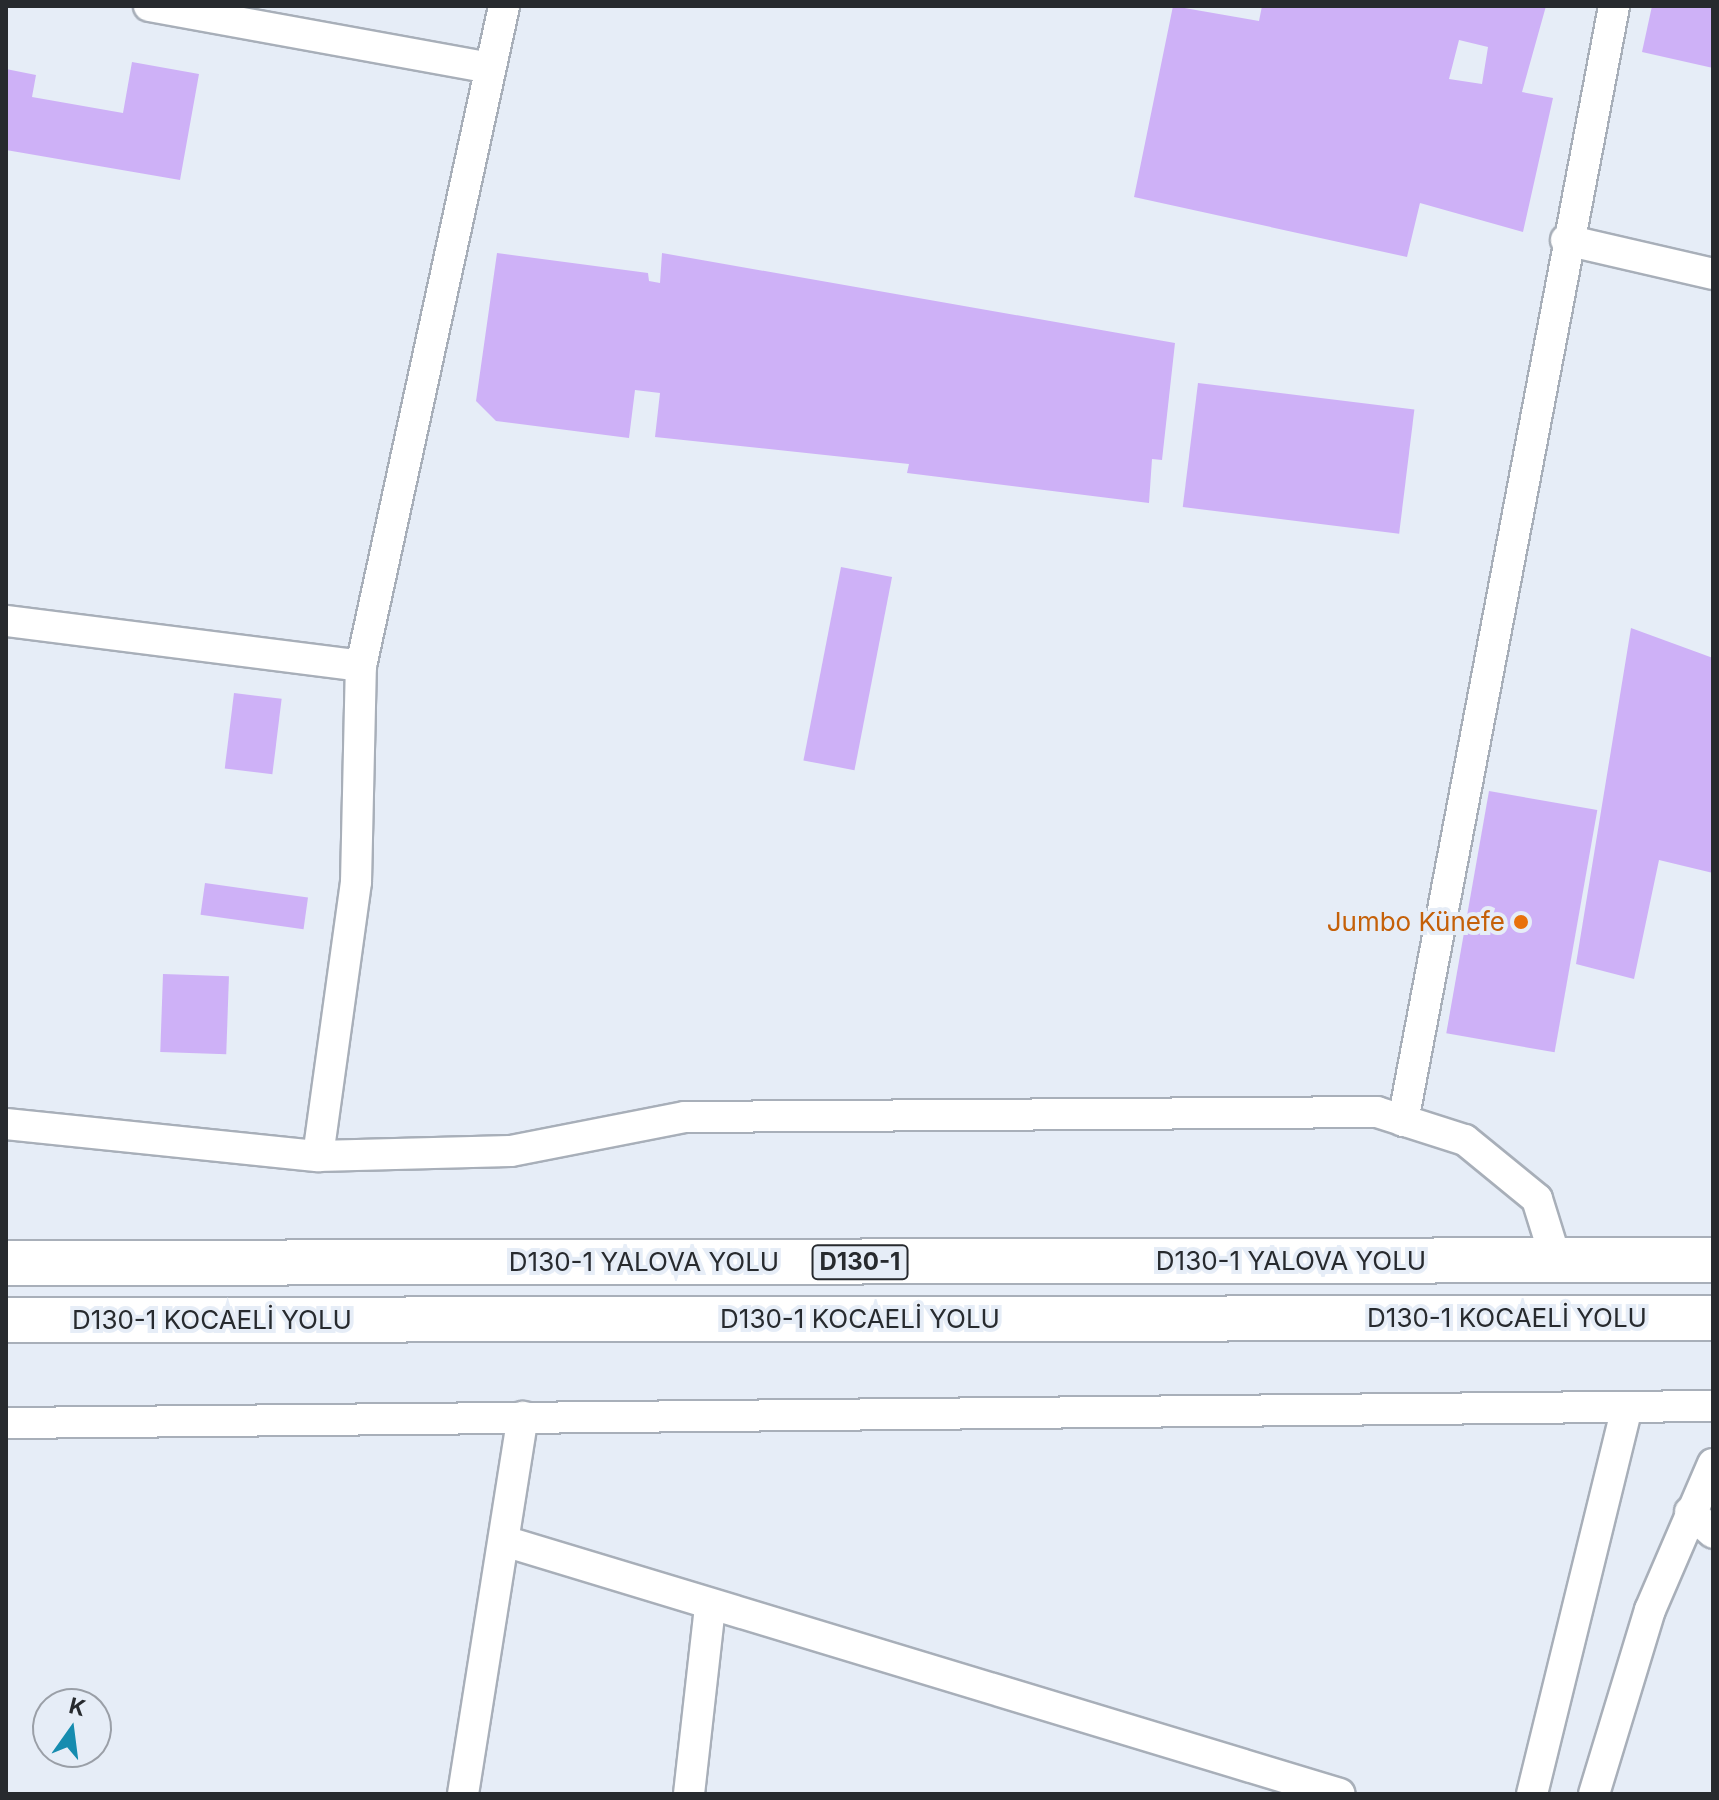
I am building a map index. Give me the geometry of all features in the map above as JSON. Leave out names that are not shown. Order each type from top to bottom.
[{"type":"highway","name":"D130-1 YALOVA YOLU","points":[[6,1263],[1713,1260]]},
{"type":"highway","name":"D130-1 KOCAELİ YOLU","points":[[6,1320],[1713,1318]]},
{"type":"street","points":[[149,6],[489,68]]},
{"type":"street","points":[[318,1156],[356,882],[361,666],[433,356],[504,6]]},
{"type":"street","points":[[1403,1121],[1566,240],[1614,6]]},
{"type":"street","points":[[1566,240],[1713,274]]},
{"type":"street","points":[[6,621],[361,666]]},
{"type":"street","points":[[6,1124],[318,1156],[511,1151],[685,1117],[1377,1112],[1465,1140],[1537,1199],[1556,1260]]},
{"type":"street","points":[[6,1423],[1713,1406]]},
{"type":"street","points":[[1532,1794],[1627,1408]]},
{"type":"street","points":[[463,1794],[523,1417]]},
{"type":"street","points":[[1594,1794],[1650,1610],[1713,1464]]},
{"type":"street","points":[[1690,1512],[1713,1533]]},
{"type":"street","points":[[504,1541],[710,1607],[1336,1794]]},
{"type":"street","points":[[689,1794],[710,1607]]},
{"type":"building","points":[[1173,6],[1259,21],[1262,6],[1546,6],[1522,92],[1553,98],[1523,232],[1420,203],[1407,257],[1134,197]],"holes":[[[1459,40],[1488,47],[1482,84],[1449,79]]]},
{"type":"building","points":[[1652,6],[1713,6],[1713,68],[1642,52]]},
{"type":"building","points":[[132,62],[199,74],[180,180],[6,150],[6,69],[36,75],[32,97],[123,113]]},
{"type":"building","points":[[497,253],[648,273],[649,281],[660,283],[662,253],[1175,343],[1162,460],[1152,459],[1149,503],[907,473],[909,464],[655,437],[660,393],[635,390],[629,438],[496,421],[476,401]]},
{"type":"building","points":[[1198,383],[1414,410],[1399,534],[1183,507]]},
{"type":"building","points":[[841,567],[892,577],[854,770],[803,760]]},
{"type":"building","points":[[1631,628],[1713,658],[1713,873],[1659,860],[1634,979],[1576,964]]},
{"type":"building","points":[[234,693],[282,699],[272,774],[225,768]]},
{"type":"building","name":"Jumbo Künefe","points":[[1489,791],[1597,810],[1555,1052],[1446,1033]]},
{"type":"building","points":[[205,883],[308,897],[304,929],[201,915]]},
{"type":"building","points":[[163,974],[229,976],[226,1054],[160,1052]]},
{"type":"place","name":"Jumbo Künefe","points":[[1521,922]]}]
